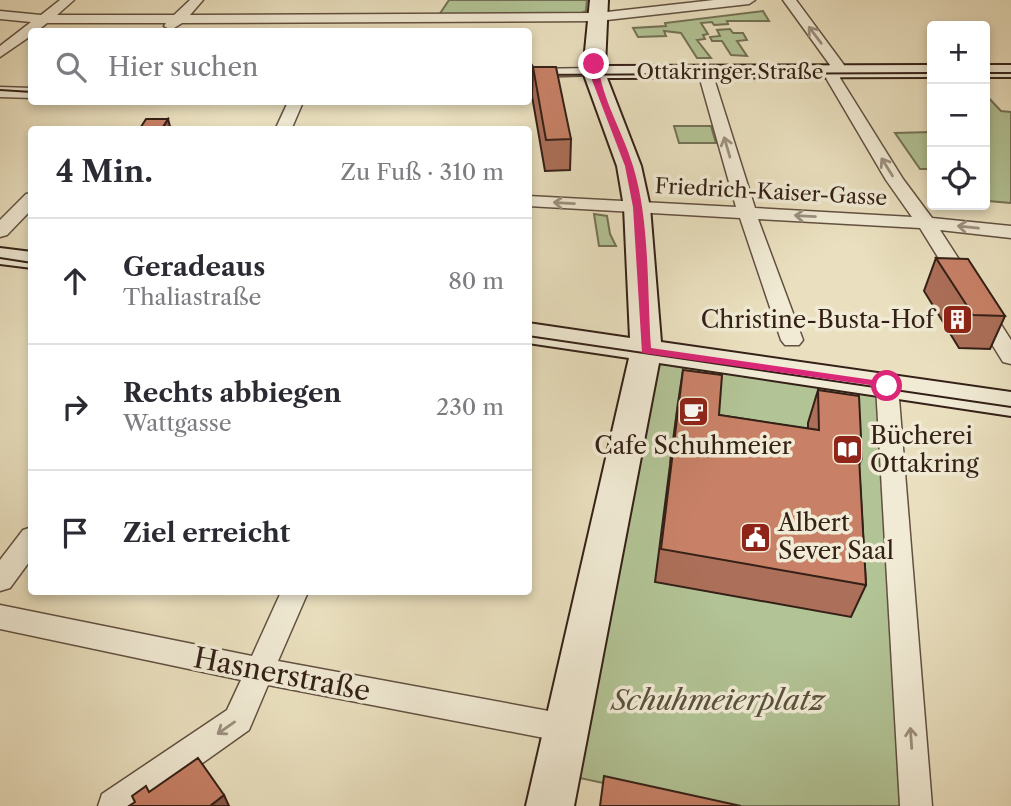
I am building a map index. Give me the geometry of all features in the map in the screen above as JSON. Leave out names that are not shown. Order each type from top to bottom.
[{"type":"main road","points":[[550,806],[646,351],[637,207],[629,166],[617,128],[594,72],[599,8]]},
{"type":"main road","name":"Ottakringer Straße","points":[[594,72],[927,71]]},
{"type":"main road","points":[[990,71],[1011,71]]},
{"type":"main road","points":[[0,256],[28,260]]},
{"type":"main road","points":[[532,334],[1011,404]]},
{"type":"street","points":[[31,28],[68,0]]},
{"type":"street","points":[[172,25],[197,0]]},
{"type":"street","points":[[318,25],[335,0]]},
{"type":"street","points":[[0,15],[172,25],[318,25],[749,0]]},
{"type":"street","points":[[789,0],[837,65],[833,78],[854,114],[1011,357]]},
{"type":"street","points":[[0,53],[28,30]]},
{"type":"street","name":"Ottakringer Straße","points":[[532,73],[594,72]]},
{"type":"street","points":[[705,72],[747,213],[792,340]]},
{"type":"street","points":[[0,92],[28,93]]},
{"type":"street","points":[[285,126],[294,105]]},
{"type":"street","name":"Friedrich-Kaiser-Gasse","points":[[532,201],[926,223],[1011,232]]},
{"type":"street","points":[[0,231],[28,202]]},
{"type":"street","points":[[887,386],[916,806]]},
{"type":"street","points":[[0,580],[28,542]]},
{"type":"street","points":[[114,806],[238,720],[294,595]]},
{"type":"street","name":"Hasnerstraße","points":[[0,617],[258,670],[565,728]]},
{"type":"green space","points":[[449,0],[587,0],[586,11],[579,14],[439,15]]},
{"type":"green space","points":[[763,11],[769,21],[727,21],[728,24],[714,25],[712,22],[701,23],[708,34],[703,35],[705,39],[697,40],[711,58],[697,58],[681,33],[664,31],[666,36],[638,37],[633,28],[666,26],[665,23]]},
{"type":"green space","points":[[730,29],[733,33],[743,33],[747,40],[737,41],[747,56],[731,55],[722,41],[712,41],[710,37],[720,36],[717,30]]},
{"type":"green space","points":[[990,99],[1001,111],[1011,112],[1011,203],[990,201]]},
{"type":"green space","points":[[674,126],[711,126],[716,143],[679,143]]},
{"type":"green space","points":[[927,132],[927,169],[920,169],[895,133]]},
{"type":"green space","points":[[594,214],[607,216],[610,234],[616,246],[599,246]]},
{"type":"green space","name":"Schuhmeierplatz","points":[[646,350],[887,386],[916,806],[711,806],[575,777]],"holes":[[[678,403],[808,472],[670,462]]]},
{"type":"building","points":[[533,67],[556,67],[571,139],[546,140]]},
{"type":"building","points":[[146,119],[168,119],[164,126],[142,126]]},
{"type":"building","points":[[936,258],[968,259],[1005,316],[973,315]]},
{"type":"building","name":"Albert Sever Saal","points":[[683,370],[722,375],[719,415],[819,430],[818,390],[859,396],[862,458],[859,457],[866,585],[661,549]]},
{"type":"building","points":[[198,758],[224,795],[210,806],[129,806],[135,802],[132,796],[146,786],[149,792]]},
{"type":"building","points":[[604,776],[741,806],[600,806]]},
{"type":"tram line","points":[[532,75],[927,73]]},
{"type":"tram line","points":[[990,73],[1011,73]]},
{"type":"tram line","points":[[0,90],[28,92]]},
{"type":"tram line","points":[[0,258],[28,262]]},
{"type":"tram line","points":[[532,337],[1011,407]]},
{"type":"place","name":"Christine-Busta-Hof","points":[[957,320]]},
{"type":"place","name":"Cafe Schuhmeier","points":[[693,412]]},
{"type":"place","name":"Bücherei Ottakring","points":[[847,450]]},
{"type":"place","name":"Albert Sever Saal","points":[[755,537]]},
{"type":"route","points":[[594,64],[596,80],[617,128],[629,166],[637,207],[646,351],[887,386]]}]
